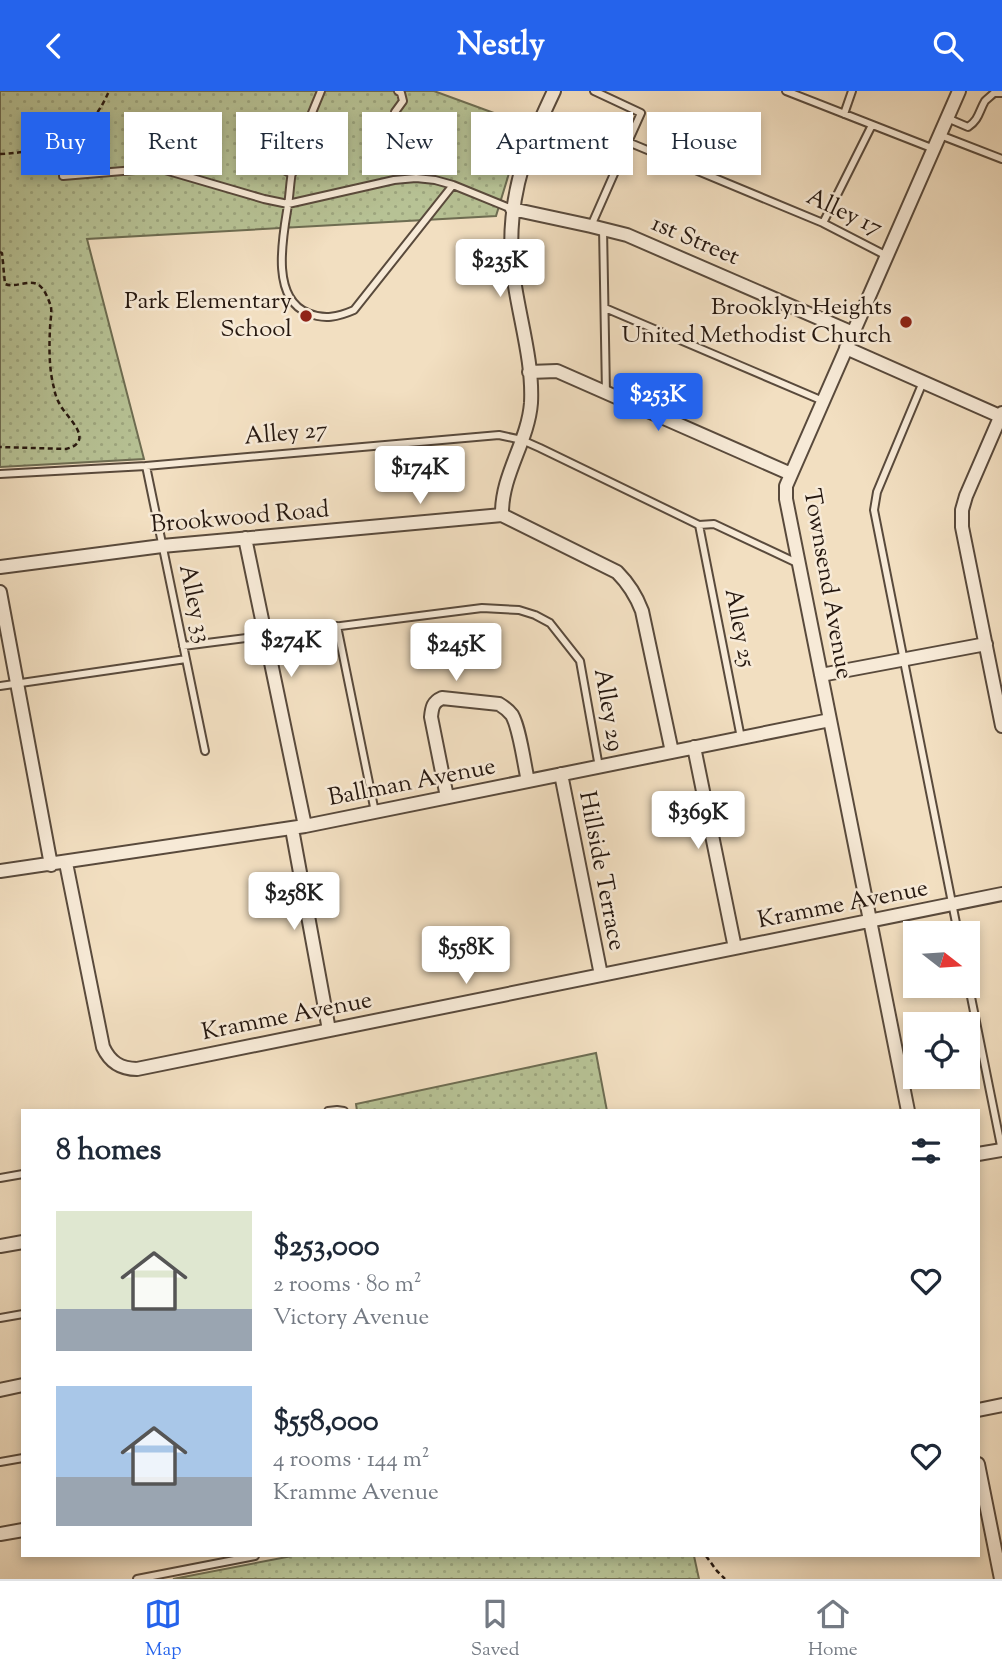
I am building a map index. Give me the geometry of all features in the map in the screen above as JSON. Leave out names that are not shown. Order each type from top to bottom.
[{"type":"street","points":[[554,91],[528,149],[513,209],[514,283],[531,399],[522,440],[507,480],[502,515],[617,572],[636,594],[672,752]]},
{"type":"street","name":"Townsend Avenue","points":[[908,1109],[786,499],[786,486],[959,91]]},
{"type":"street","name":"1st Street","points":[[513,209],[627,235],[853,333]]},
{"type":"street","points":[[846,348],[1002,415],[962,510],[962,527],[1002,726]]},
{"type":"street","points":[[529,372],[556,371],[791,474]]},
{"type":"street","name":"Brookwood Road","points":[[0,567],[162,546],[502,515]]},
{"type":"street","points":[[245,538],[299,827],[329,1030]]},
{"type":"street","points":[[0,591],[51,865]]},
{"type":"street","points":[[821,675],[986,643]]},
{"type":"street","points":[[447,797],[431,717],[435,702],[442,698],[499,705],[506,709],[516,725],[528,781]]},
{"type":"street","name":"Ballman Avenue","points":[[0,871],[299,827],[830,720]]},
{"type":"street","points":[[694,747],[735,948]]},
{"type":"street","name":"Hillside Terrace","points":[[561,774],[601,975]]},
{"type":"street","name":"Kramme Avenue","points":[[66,863],[103,1048],[113,1062],[127,1069],[1002,894]]},
{"type":"street","points":[[980,1154],[1002,1151]]},
{"type":"street","points":[[0,1246],[21,1242]]},
{"type":"street","points":[[0,1390],[21,1385]]},
{"type":"street","points":[[980,1410],[1002,1405]]},
{"type":"street","points":[[980,1474],[1001,1579]]},
{"type":"street","points":[[0,1534],[21,1529]]},
{"type":"lane","points":[[313,112],[321,91]]},
{"type":"lane","points":[[395,112],[403,101],[398,91]]},
{"type":"lane","points":[[594,91],[641,113],[633,131]]},
{"type":"lane","points":[[786,91],[934,149]]},
{"type":"lane","points":[[844,114],[852,91]]},
{"type":"lane","points":[[961,143],[986,100],[994,93],[1002,93]]},
{"type":"lane","points":[[947,118],[968,127]]},
{"type":"lane","points":[[823,223],[872,125]]},
{"type":"lane","points":[[940,135],[1002,159]]},
{"type":"lane","name":"Alley 17","points":[[633,144],[823,223],[887,255]]},
{"type":"lane","points":[[62,176],[164,170],[288,204],[394,180],[416,178],[453,185],[513,209]]},
{"type":"lane","points":[[292,175],[281,249],[285,288],[291,300],[302,311],[315,317],[329,318],[354,310],[453,185]]},
{"type":"lane","points":[[606,393],[604,308],[597,227],[616,175]]},
{"type":"lane","points":[[604,308],[823,401]]},
{"type":"lane","points":[[922,382],[874,501],[874,510],[956,921]]},
{"type":"lane","name":"Alley 27","points":[[0,474],[146,466],[499,435],[540,447],[699,526],[714,524],[799,564]]},
{"type":"lane","name":"Alley 33","points":[[146,466],[205,751]]},
{"type":"lane","name":"Alley 25","points":[[699,526],[741,738]]},
{"type":"lane","name":"Alley 29","points":[[183,646],[482,608],[519,610],[550,623],[580,661],[599,767]]},
{"type":"lane","points":[[337,626],[375,812]]},
{"type":"lane","points":[[0,686],[186,659]]},
{"type":"lane","points":[[971,998],[1002,1151]]},
{"type":"lane","points":[[0,1178],[21,1174]]},
{"type":"lane","points":[[0,1318],[21,1314]]},
{"type":"lane","points":[[0,1462],[21,1458]]},
{"type":"lane","points":[[137,1579],[250,1557]]},
{"type":"path","points":[[0,154],[38,150],[64,143],[90,123],[103,106],[109,91]]},
{"type":"path","points":[[0,251],[5,284],[36,284],[41,287],[51,306],[53,387],[61,406],[75,424],[79,437],[76,445],[66,449],[0,447]]},
{"type":"path","points":[[707,1557],[725,1579]]},
{"type":"green space","points":[[0,91],[434,91],[491,112],[471,112],[471,175],[508,175],[496,216],[87,239],[144,459],[0,467]]},
{"type":"green space","points":[[596,1053],[607,1109],[357,1109],[356,1104]]},
{"type":"green space","points":[[287,1557],[694,1557],[699,1579],[173,1579]]},
{"type":"place","name":"Park Elementary School","points":[[306,316]]},
{"type":"place","name":"Brooklyn Heights United Methodist Church","points":[[906,322]]}]
